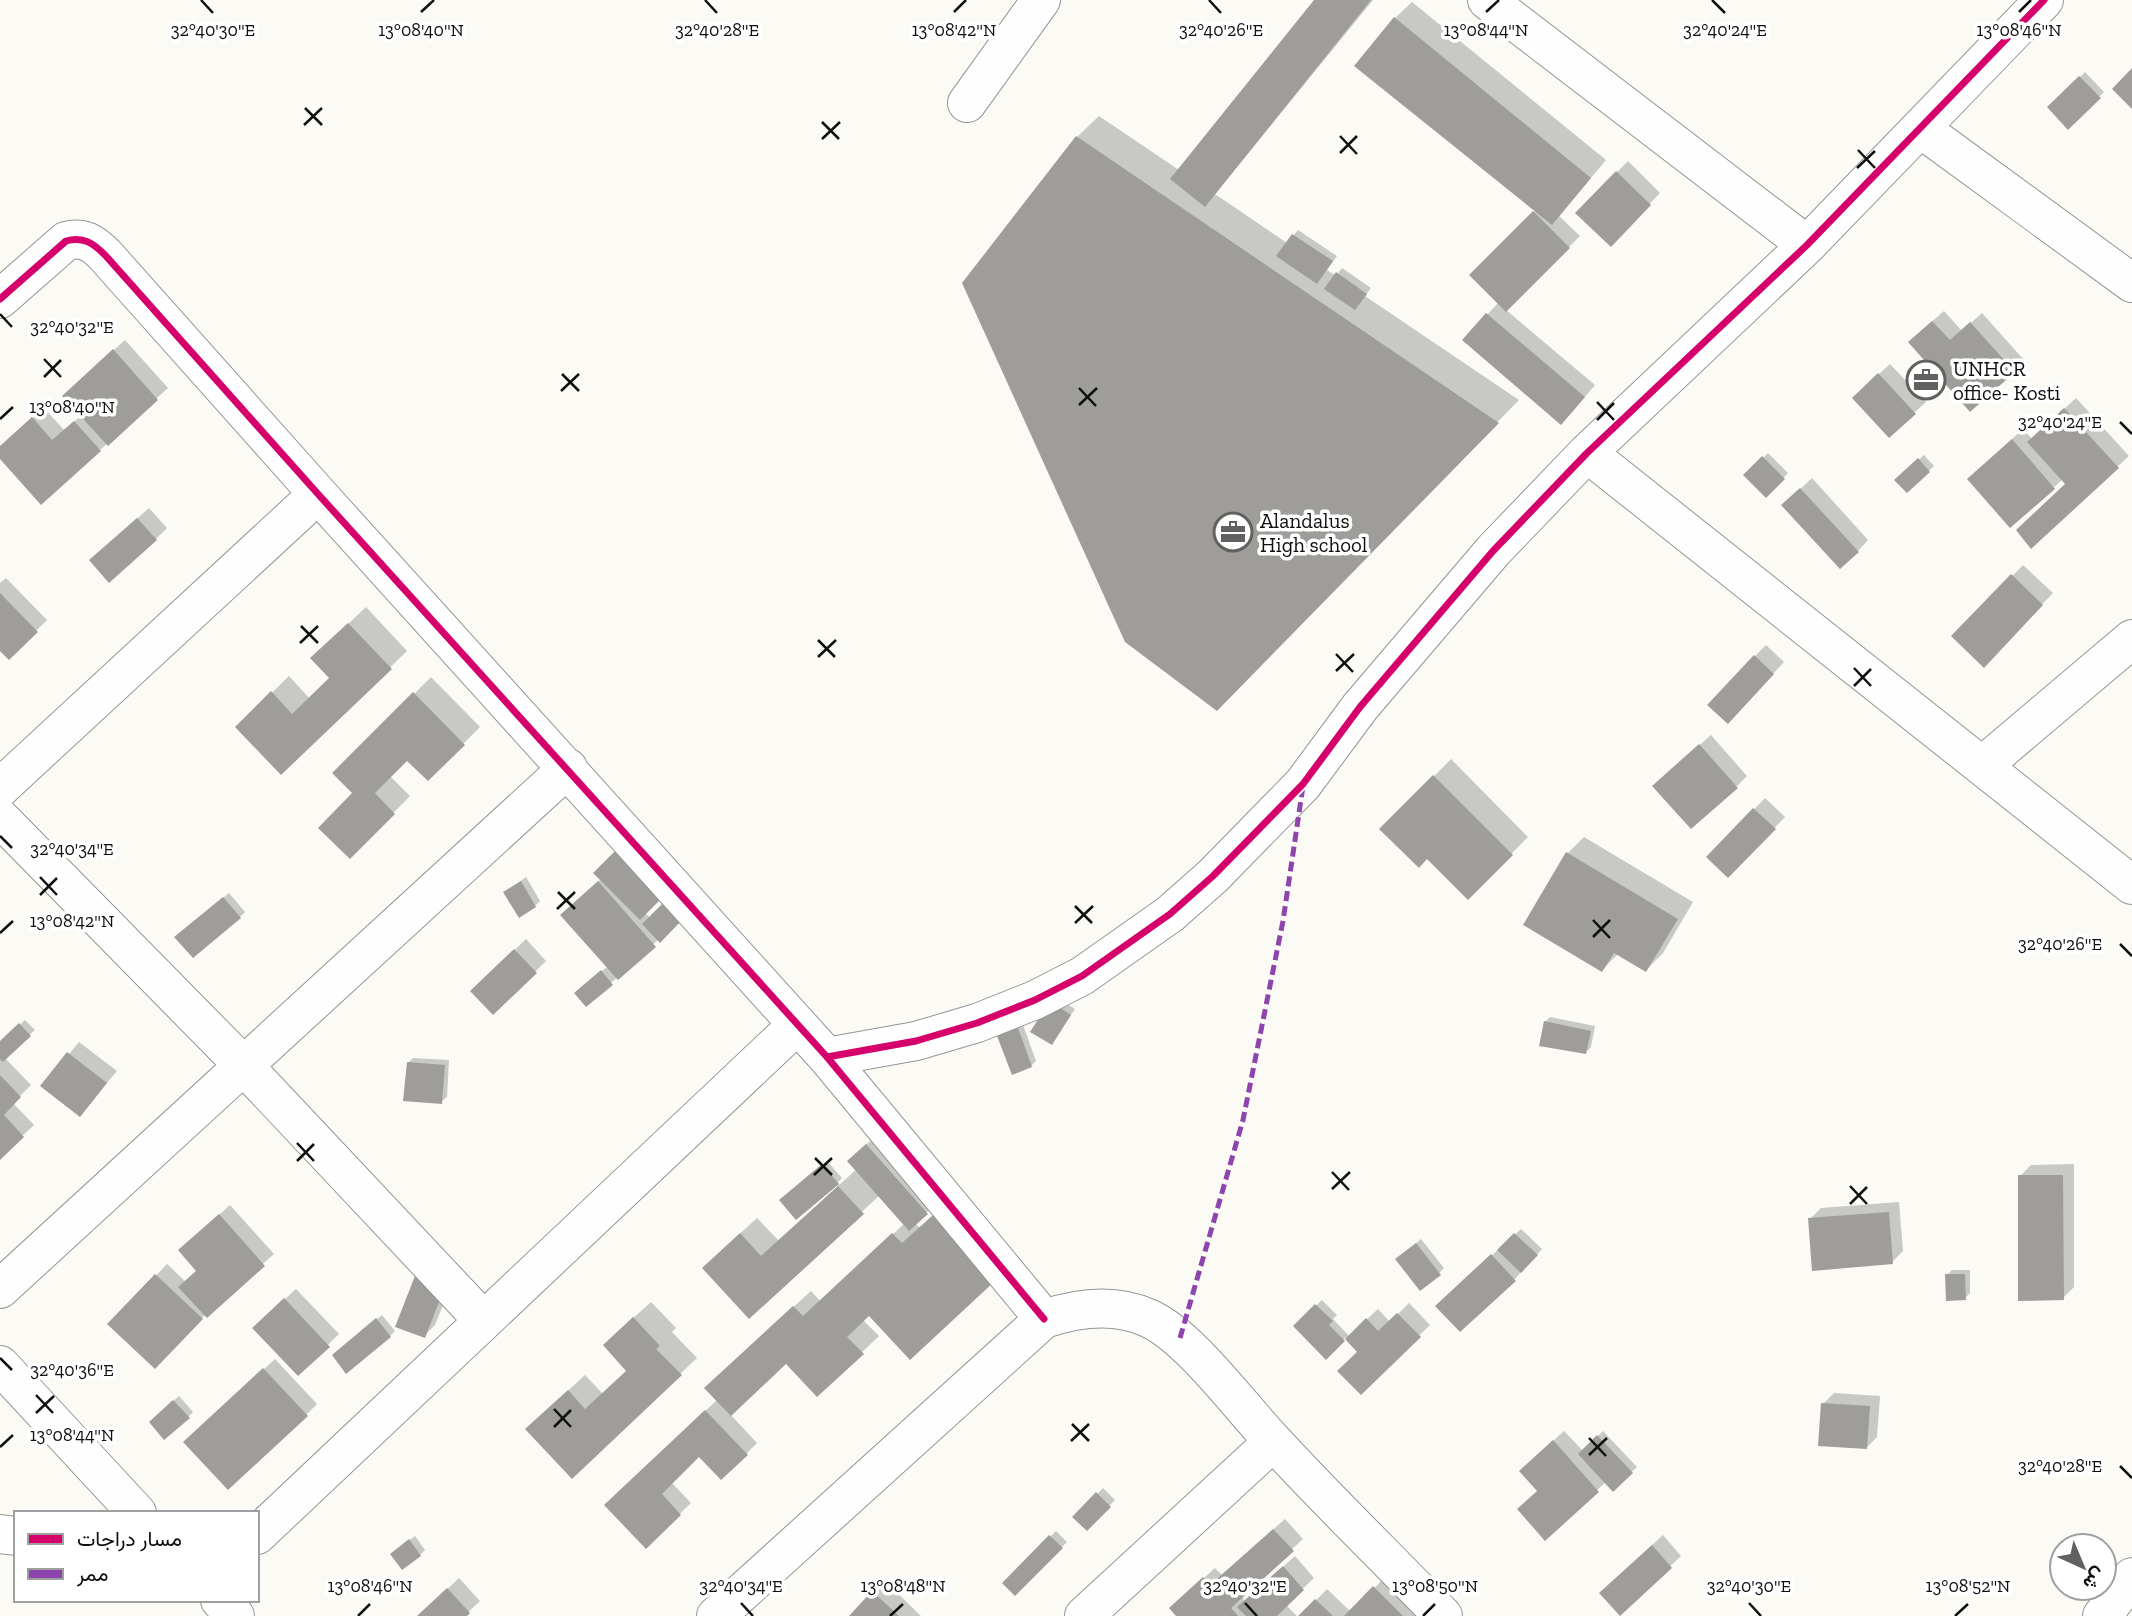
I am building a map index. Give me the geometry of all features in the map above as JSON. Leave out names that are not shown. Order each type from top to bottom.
[{"type":"street","points":[[967,103],[1041,0]]},
{"type":"street","points":[[1487,0],[1807,245]]},
{"type":"street","points":[[827,1057],[916,1041],[977,1023],[1035,1000],[1082,976],[1170,914],[1213,876],[1303,784],[1360,707],[1493,551],[1587,453],[1807,245],[2044,0]]},
{"type":"street","points":[[1920,128],[2132,284]]},
{"type":"street","points":[[0,299],[61,244],[79,239],[96,245],[827,1057],[1044,1319]]},
{"type":"street","points":[[1587,453],[2132,885]]},
{"type":"street","points":[[0,788],[318,494]]},
{"type":"street","points":[[1982,766],[2132,639]]},
{"type":"street","points":[[0,1289],[568,768]]},
{"type":"street","points":[[0,818],[243,1065],[484,1320]]},
{"type":"street","points":[[259,1533],[797,1025]]},
{"type":"street","points":[[716,1616],[1044,1319],[1058,1314],[1101,1308],[1128,1311],[1150,1318],[1180,1338],[1273,1441],[1443,1616]]},
{"type":"street","points":[[0,1365],[135,1511]]},
{"type":"street","points":[[1084,1616],[1273,1441]]},
{"type":"street","points":[[2102,1616],[2132,1577]]},
{"type":"street","points":[[222,1602],[235,1616]]},
{"type":"building","points":[[1314,0],[1371,0],[1205,207],[1170,179]]},
{"type":"building","points":[[1394,17],[1591,178],[1552,225],[1354,66]]},
{"type":"building","points":[[2132,68],[2132,109],[2112,89]]},
{"type":"building","points":[[2079,76],[2101,98],[2068,130],[2047,107]]},
{"type":"building","name":"Alandalus High school","points":[[1076,136],[1499,423],[1217,711],[1125,642],[962,283]]},
{"type":"building","points":[[1616,171],[1651,205],[1611,247],[1575,213]]},
{"type":"building","points":[[1533,211],[1570,248],[1506,312],[1469,275]]},
{"type":"building","points":[[1292,234],[1333,261],[1317,284],[1276,256]]},
{"type":"building","points":[[1336,272],[1367,294],[1355,310],[1324,289]]},
{"type":"building","points":[[1486,313],[1585,397],[1561,425],[1462,340]]},
{"type":"building","points":[[1932,321],[1950,340],[1970,322],[2015,372],[1970,412],[1908,342]]},
{"type":"building","points":[[113,349],[158,400],[108,446],[62,396]]},
{"type":"building","points":[[1878,373],[1916,414],[1889,438],[1852,398]]},
{"type":"building","points":[[2064,408],[2119,468],[2031,549],[2016,530],[2065,484],[2027,442]]},
{"type":"building","points":[[32,417],[52,440],[74,421],[101,451],[41,505],[0,459],[0,446]]},
{"type":"building","points":[[2012,439],[2055,489],[2010,528],[1967,479]]},
{"type":"building","points":[[1762,456],[1785,479],[1766,498],[1743,475]]},
{"type":"building","points":[[1918,458],[1930,472],[1907,493],[1894,480]]},
{"type":"building","points":[[1800,488],[1859,552],[1840,569],[1781,505]]},
{"type":"building","points":[[137,518],[157,540],[109,583],[89,560]]},
{"type":"building","points":[[2011,574],[2043,605],[1984,668],[1951,636]]},
{"type":"building","points":[[0,593],[38,632],[9,660],[0,651]]},
{"type":"building","points":[[348,623],[392,669],[281,775],[235,727],[271,691],[292,714],[329,678],[310,658]]},
{"type":"building","points":[[1754,655],[1774,674],[1728,724],[1707,705]]},
{"type":"building","points":[[413,692],[465,745],[428,781],[407,761],[375,793],[395,814],[350,859],[318,828],[352,793],[332,773]]},
{"type":"building","points":[[1699,744],[1738,788],[1691,829],[1652,786]]},
{"type":"building","points":[[1433,775],[1513,855],[1468,900],[1427,859],[1419,868],[1379,829]]},
{"type":"building","points":[[1753,808],[1776,829],[1728,878],[1706,857]]},
{"type":"building","points":[[615,851],[662,898],[640,920],[593,873]]},
{"type":"building","points":[[1566,852],[1678,919],[1646,972],[1614,953],[1602,972],[1523,925]]},
{"type":"building","points":[[521,881],[536,907],[519,918],[503,892]]},
{"type":"building","points":[[598,881],[656,947],[618,980],[560,915]]},
{"type":"building","points":[[223,897],[241,918],[193,958],[174,937]]},
{"type":"building","points":[[663,903],[681,921],[660,943],[642,924]]},
{"type":"building","points":[[514,949],[537,973],[493,1015],[470,991]]},
{"type":"building","points":[[601,970],[613,985],[586,1007],[574,993]]},
{"type":"building","points":[[1050,1001],[1071,1015],[1052,1045],[1030,1032]]},
{"type":"building","points":[[1544,1021],[1591,1031],[1586,1054],[1539,1046]]},
{"type":"building","points":[[19,1023],[31,1036],[3,1062],[0,1059],[0,1041]]},
{"type":"building","points":[[1018,1028],[1032,1067],[1012,1075],[997,1036]]},
{"type":"building","points":[[67,1052],[107,1083],[80,1117],[40,1086]]},
{"type":"building","points":[[407,1062],[445,1065],[442,1104],[403,1101]]},
{"type":"building","points":[[0,1075],[21,1097],[4,1115],[24,1137],[0,1160]]},
{"type":"building","points":[[866,1144],[928,1214],[909,1231],[847,1161]]},
{"type":"building","points":[[822,1164],[839,1184],[796,1220],[779,1200]]},
{"type":"building","points":[[2018,1175],[2063,1175],[2064,1300],[2018,1301]]},
{"type":"building","points":[[838,1186],[864,1214],[749,1319],[702,1268],[740,1233],[761,1256]]},
{"type":"building","points":[[1889,1212],[1893,1264],[1812,1271],[1808,1218]]},
{"type":"building","points":[[219,1214],[265,1266],[207,1318],[178,1287],[196,1271],[178,1250]]},
{"type":"building","points":[[933,1215],[995,1281],[910,1360],[869,1316],[847,1337],[864,1354],[817,1397],[786,1364],[731,1416],[704,1388],[793,1306],[803,1316],[892,1233],[902,1243]]},
{"type":"building","points":[[1514,1233],[1538,1255],[1521,1273],[1497,1250]]},
{"type":"building","points":[[1416,1243],[1441,1275],[1420,1291],[1395,1259]]},
{"type":"building","points":[[1491,1254],[1516,1281],[1460,1332],[1435,1306]]},
{"type":"building","points":[[418,1268],[448,1279],[425,1338],[395,1327]]},
{"type":"building","points":[[155,1274],[203,1319],[155,1369],[107,1324]]},
{"type":"building","points":[[1945,1274],[1965,1274],[1966,1300],[1946,1301]]},
{"type":"building","points":[[284,1298],[330,1347],[298,1376],[252,1328]]},
{"type":"building","points":[[1315,1304],[1333,1321],[1329,1325],[1345,1341],[1326,1360],[1293,1326]]},
{"type":"building","points":[[1397,1313],[1421,1337],[1361,1395],[1337,1371],[1357,1352],[1345,1339],[1366,1318],[1378,1331]]},
{"type":"building","points":[[633,1317],[660,1346],[656,1349],[682,1375],[572,1479],[525,1429],[568,1390],[585,1409],[626,1371],[603,1345]]},
{"type":"building","points":[[376,1318],[391,1337],[346,1374],[332,1355]]},
{"type":"building","points":[[263,1368],[308,1416],[228,1490],[183,1442]]},
{"type":"building","points":[[173,1400],[190,1418],[164,1440],[149,1422]]},
{"type":"building","points":[[1821,1403],[1870,1406],[1867,1449],[1818,1446]]},
{"type":"building","points":[[705,1410],[748,1455],[721,1480],[699,1457],[662,1494],[681,1515],[646,1549],[604,1505]]},
{"type":"building","points":[[1597,1435],[1633,1473],[1613,1492],[1578,1454]]},
{"type":"building","points":[[1553,1440],[1599,1492],[1545,1541],[1517,1509],[1537,1491],[1519,1471]]},
{"type":"building","points":[[1096,1492],[1111,1507],[1087,1531],[1072,1517]]},
{"type":"building","points":[[1273,1529],[1294,1551],[1231,1608],[1238,1616],[1176,1616],[1169,1608],[1203,1577],[1210,1585]]},
{"type":"building","points":[[1049,1535],[1063,1548],[1015,1596],[1002,1583]]},
{"type":"building","points":[[409,1539],[421,1556],[402,1570],[390,1554]]},
{"type":"building","points":[[1652,1545],[1672,1568],[1620,1616],[1599,1593]]},
{"type":"building","points":[[1283,1566],[1304,1590],[1277,1616],[1246,1616],[1237,1607]]},
{"type":"building","points":[[1373,1586],[1403,1616],[1344,1616]]},
{"type":"building","points":[[447,1588],[470,1613],[467,1616],[417,1616]]},
{"type":"building","points":[[872,1591],[899,1616],[849,1616]]},
{"type":"building","points":[[1315,1599],[1333,1616],[1298,1616]]},
{"type":"marked path","points":[[1180,1338],[1243,1120],[1283,921],[1303,786]]},
{"type":"cycle path","points":[[827,1057],[916,1041],[977,1023],[1035,1000],[1082,976],[1170,914],[1213,876],[1303,784],[1360,707],[1493,551],[1587,453],[1807,245],[2044,0]]},
{"type":"cycle path","points":[[0,299],[66,241],[78,239],[87,242],[105,255],[827,1057],[1044,1319]]},
{"type":"place","name":"UNHCR office- Kosti","points":[[1926,380]]},
{"type":"place","name":"Alandalus High school","points":[[1233,532]]}]
